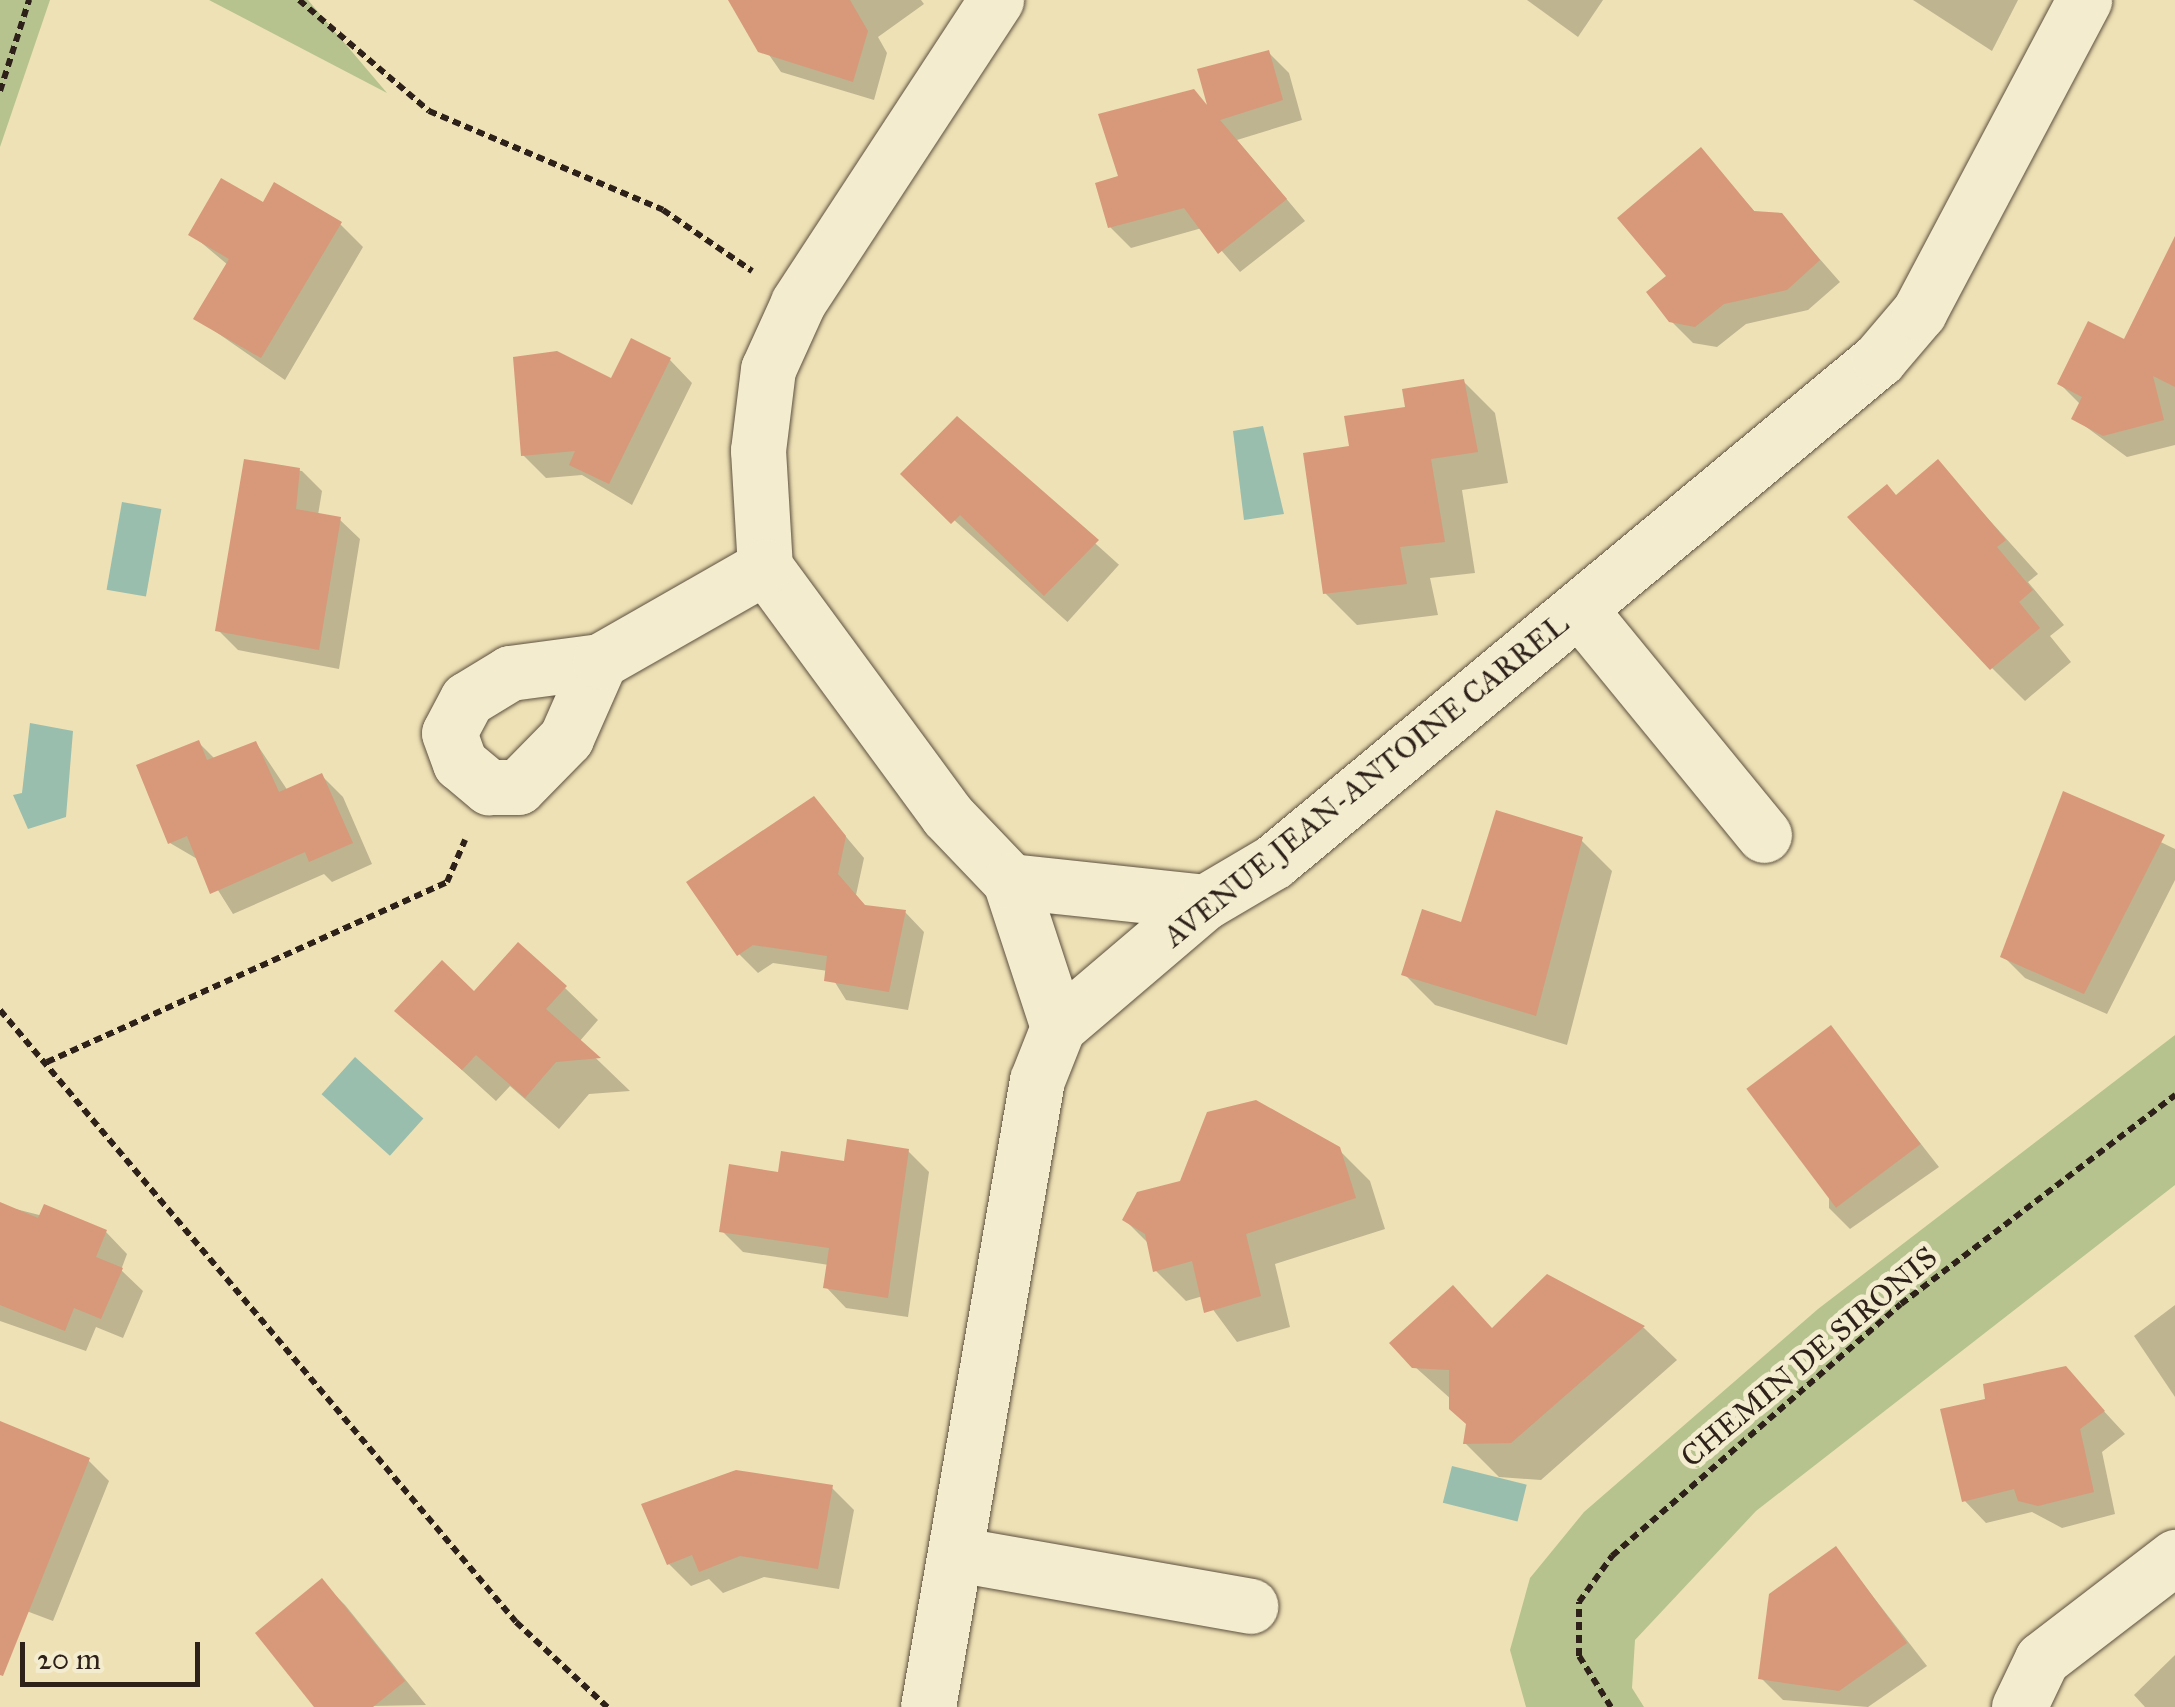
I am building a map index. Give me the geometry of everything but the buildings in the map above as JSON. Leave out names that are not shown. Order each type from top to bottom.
[{"type":"street","points":[[996,0],[798,303],[768,370],[758,450],[765,568],[948,815],[1010,880],[1058,1027]]},
{"type":"street","name":"AVENUE JEAN-ANTOINE CARREL","points":[[928,1707],[1037,1080],[1058,1027],[1205,902],[1273,862],[1878,359],[1919,312],[2084,0]]},
{"type":"street","points":[[600,662],[765,568]]},
{"type":"street","name":"AVENUE JEAN-ANTOINE CARREL","points":[[1580,609],[1764,835]]},
{"type":"street","points":[[1010,880],[1205,902]]},
{"type":"street","points":[[956,1554],[1250,1606]]},
{"type":"street","points":[[2019,1707],[2042,1659],[2175,1556]]},
{"type":"path","points":[[0,92],[29,0]]},
{"type":"path","points":[[298,0],[429,111],[663,210],[798,303]]},
{"type":"path","points":[[48,1062],[447,882]]},
{"type":"path","points":[[0,1010],[48,1062],[516,1622],[606,1707]]},
{"type":"path","name":"CHEMIN DE SIRONIS","points":[[1611,1707],[1579,1656],[1579,1620],[1580,1602],[1612,1556],[1901,1304],[2175,1095]]},
{"type":"green space","points":[[0,0],[50,0],[0,147]]},
{"type":"green space","points":[[209,0],[308,0],[387,93]]},
{"type":"green space","points":[[2175,1035],[2175,1185],[1756,1511],[1635,1640],[1632,1688],[1644,1707],[1526,1707],[1510,1650],[1530,1578],[1584,1512],[1818,1309]]},
{"type":"shaded area","points":[[1263,426],[1284,514],[1244,520],[1233,431]]},
{"type":"shaded area","points":[[122,502],[161,509],[146,597],[107,590]]},
{"type":"shaded area","points":[[30,723],[73,731],[66,817],[28,829],[13,795],[22,793]]},
{"type":"shaded area","points":[[355,1057],[423,1119],[390,1156],[322,1094]]},
{"type":"shaded area","points":[[1452,1466],[1527,1485],[1518,1521],[1443,1503]]}]
